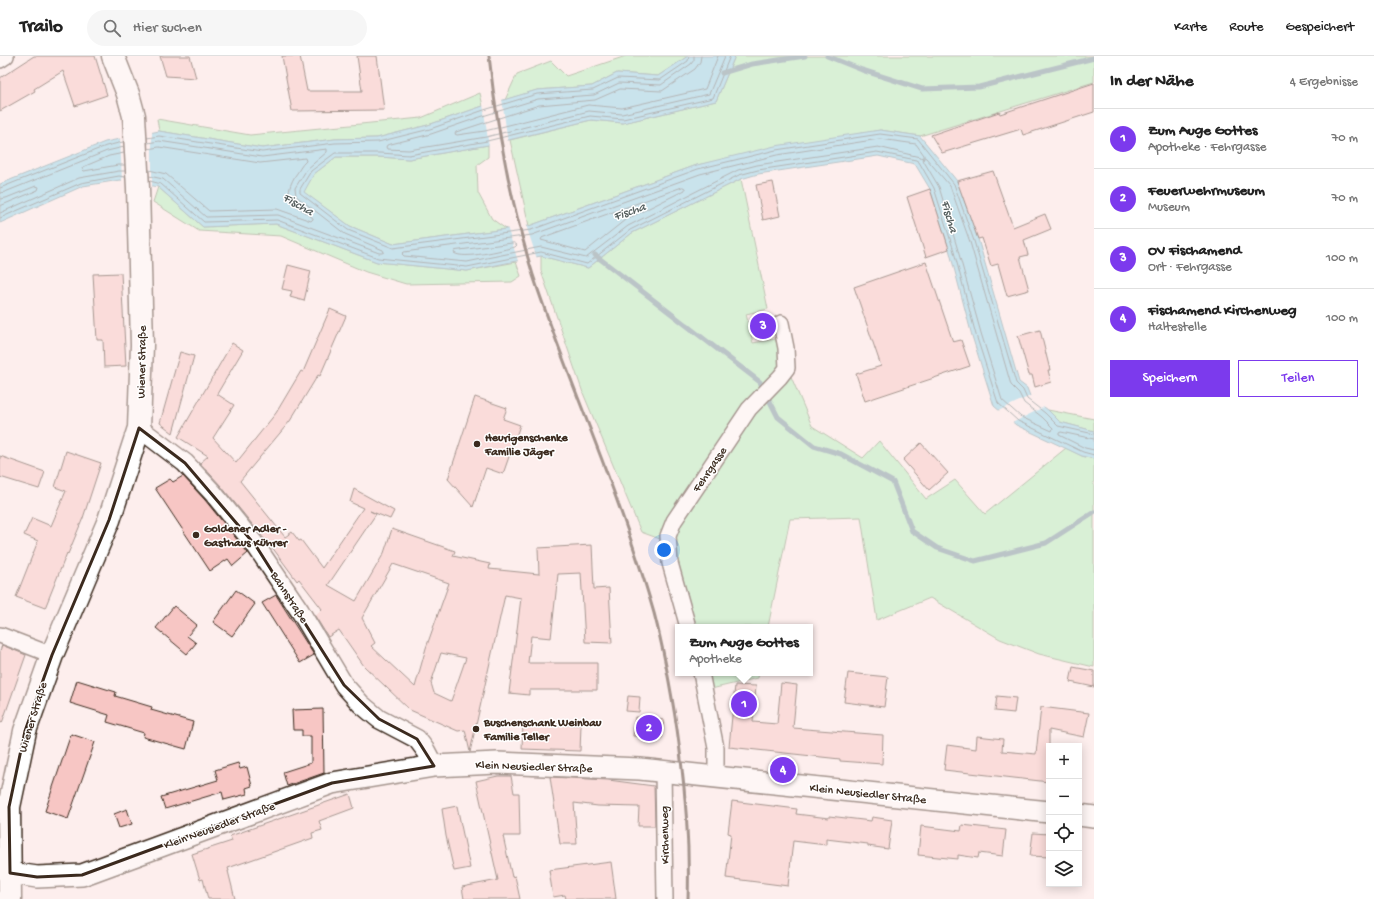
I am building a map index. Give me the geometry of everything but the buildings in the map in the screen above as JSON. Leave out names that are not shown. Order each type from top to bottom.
[{"type":"main road","name":"Wiener Straße","points":[[10,899],[9,807],[25,731],[52,655],[109,520],[139,428],[142,346],[138,188],[134,116],[128,94],[113,56]]},
{"type":"main road","name":"Klein Neusiedler Straße","points":[[10,873],[36,877],[82,875],[332,784],[434,766],[496,763],[663,771],[1046,812]]},
{"type":"main road","points":[[1082,815],[1094,817]]},
{"type":"street","points":[[0,60],[6,56]]},
{"type":"street","name":"Fehrgasse","points":[[687,624],[670,564],[668,536],[674,521],[749,409],[787,368],[786,348],[781,323]]},
{"type":"street","name":"Bahnstraße","points":[[139,428],[185,463],[213,493],[256,546],[300,611],[344,685],[361,704],[379,719],[417,739],[426,751],[434,766]]},
{"type":"street","points":[[0,635],[52,655]]},
{"type":"street","points":[[702,676],[716,748],[716,776]]},
{"type":"street","name":"Kirchenweg","points":[[663,771],[665,899]]},
{"type":"highlighted area","points":[[139,428],[185,463],[256,546],[344,685],[379,719],[417,739],[434,766],[332,783],[82,875],[37,877],[10,873],[9,807],[25,731],[52,655],[109,520]]},
{"type":"green space","points":[[626,56],[688,56],[658,76],[617,73],[592,86],[537,90],[505,100],[517,74],[551,61],[566,76]]},
{"type":"green space","points":[[735,56],[1094,56],[1094,82],[920,136],[880,130],[697,165],[529,226],[510,140],[591,120],[623,123],[716,101]]},
{"type":"green space","points":[[480,93],[483,106],[428,125],[377,138],[335,139],[262,148],[159,131],[157,119],[250,135],[421,118]]},
{"type":"green space","points":[[488,145],[488,157],[477,165],[478,193],[492,219],[506,229],[393,244],[350,226],[303,192],[314,174],[336,157],[409,159]]},
{"type":"green space","points":[[741,179],[768,309],[746,314],[753,343],[775,339],[812,426],[863,458],[879,441],[926,499],[955,480],[985,514],[1066,448],[1082,456],[1094,459],[1094,667],[1039,654],[1000,639],[930,598],[877,620],[861,517],[790,519],[769,624],[693,624],[671,543],[641,532],[583,393],[541,271],[541,256],[588,268],[632,233]]},
{"type":"green space","points":[[158,187],[203,227],[276,224],[377,262],[467,271],[516,262],[521,276],[512,282],[406,284],[366,272],[281,236],[199,231],[153,202]]},
{"type":"green space","points":[[1048,410],[1094,419],[1094,431],[1060,422]]},
{"type":"green space","points":[[707,676],[758,676],[758,678],[711,689]]},
{"type":"water","name":"Fischa","points":[[688,56],[735,56],[716,101],[623,123],[591,120],[488,145],[409,159],[336,157],[314,174],[304,192],[350,226],[393,244],[529,226],[697,165],[775,146],[880,130],[920,136],[957,181],[978,239],[1019,382],[1027,388],[1030,396],[1048,410],[1060,422],[1094,431],[1094,459],[1082,456],[1016,425],[994,406],[972,336],[949,249],[930,189],[915,164],[878,156],[758,174],[741,179],[632,233],[588,268],[541,256],[467,271],[377,262],[276,224],[203,227],[158,187],[120,180],[83,186],[0,223],[0,184],[105,142],[159,131],[262,148],[335,139],[377,138],[428,125],[483,106],[537,90],[592,86],[617,73],[658,76]]},
{"type":"pier","points":[[502,99],[508,143],[489,147],[483,104]]},
{"type":"pier","points":[[152,131],[152,187],[122,182],[120,137]]},
{"type":"pier","points":[[526,225],[537,259],[519,264],[507,227]]},
{"type":"pier","points":[[1032,395],[1046,406],[1012,423],[998,411]]},
{"type":"waterway","points":[[722,73],[752,64],[805,56]]},
{"type":"waterway","points":[[827,56],[862,70],[922,89],[979,87],[1094,58]]},
{"type":"waterway","points":[[595,255],[760,382],[778,417],[814,446],[841,454],[893,482],[912,531],[937,548],[975,561],[1046,543],[1094,512]]},
{"type":"railway","points":[[489,56],[496,111],[506,166],[525,248],[540,296],[626,525],[658,627],[677,729],[682,771],[688,835],[688,899]]},
{"type":"place","name":"OV Fischamend","points":[[763,326]]},
{"type":"place","name":"Heurigenschenke Familie Jäger","points":[[477,444]]},
{"type":"place","name":"Goldener Adler - Gasthaus Kührer","points":[[196,535]]},
{"type":"place","name":"Zum Auge Gottes","points":[[744,704]]},
{"type":"place","name":"Feuerwehrmuseum","points":[[649,728]]},
{"type":"place","name":"Buschenschank Weinbau Familie Teller","points":[[476,729]]},
{"type":"place","name":"Fischamend Kirchenweg","points":[[783,770]]}]
